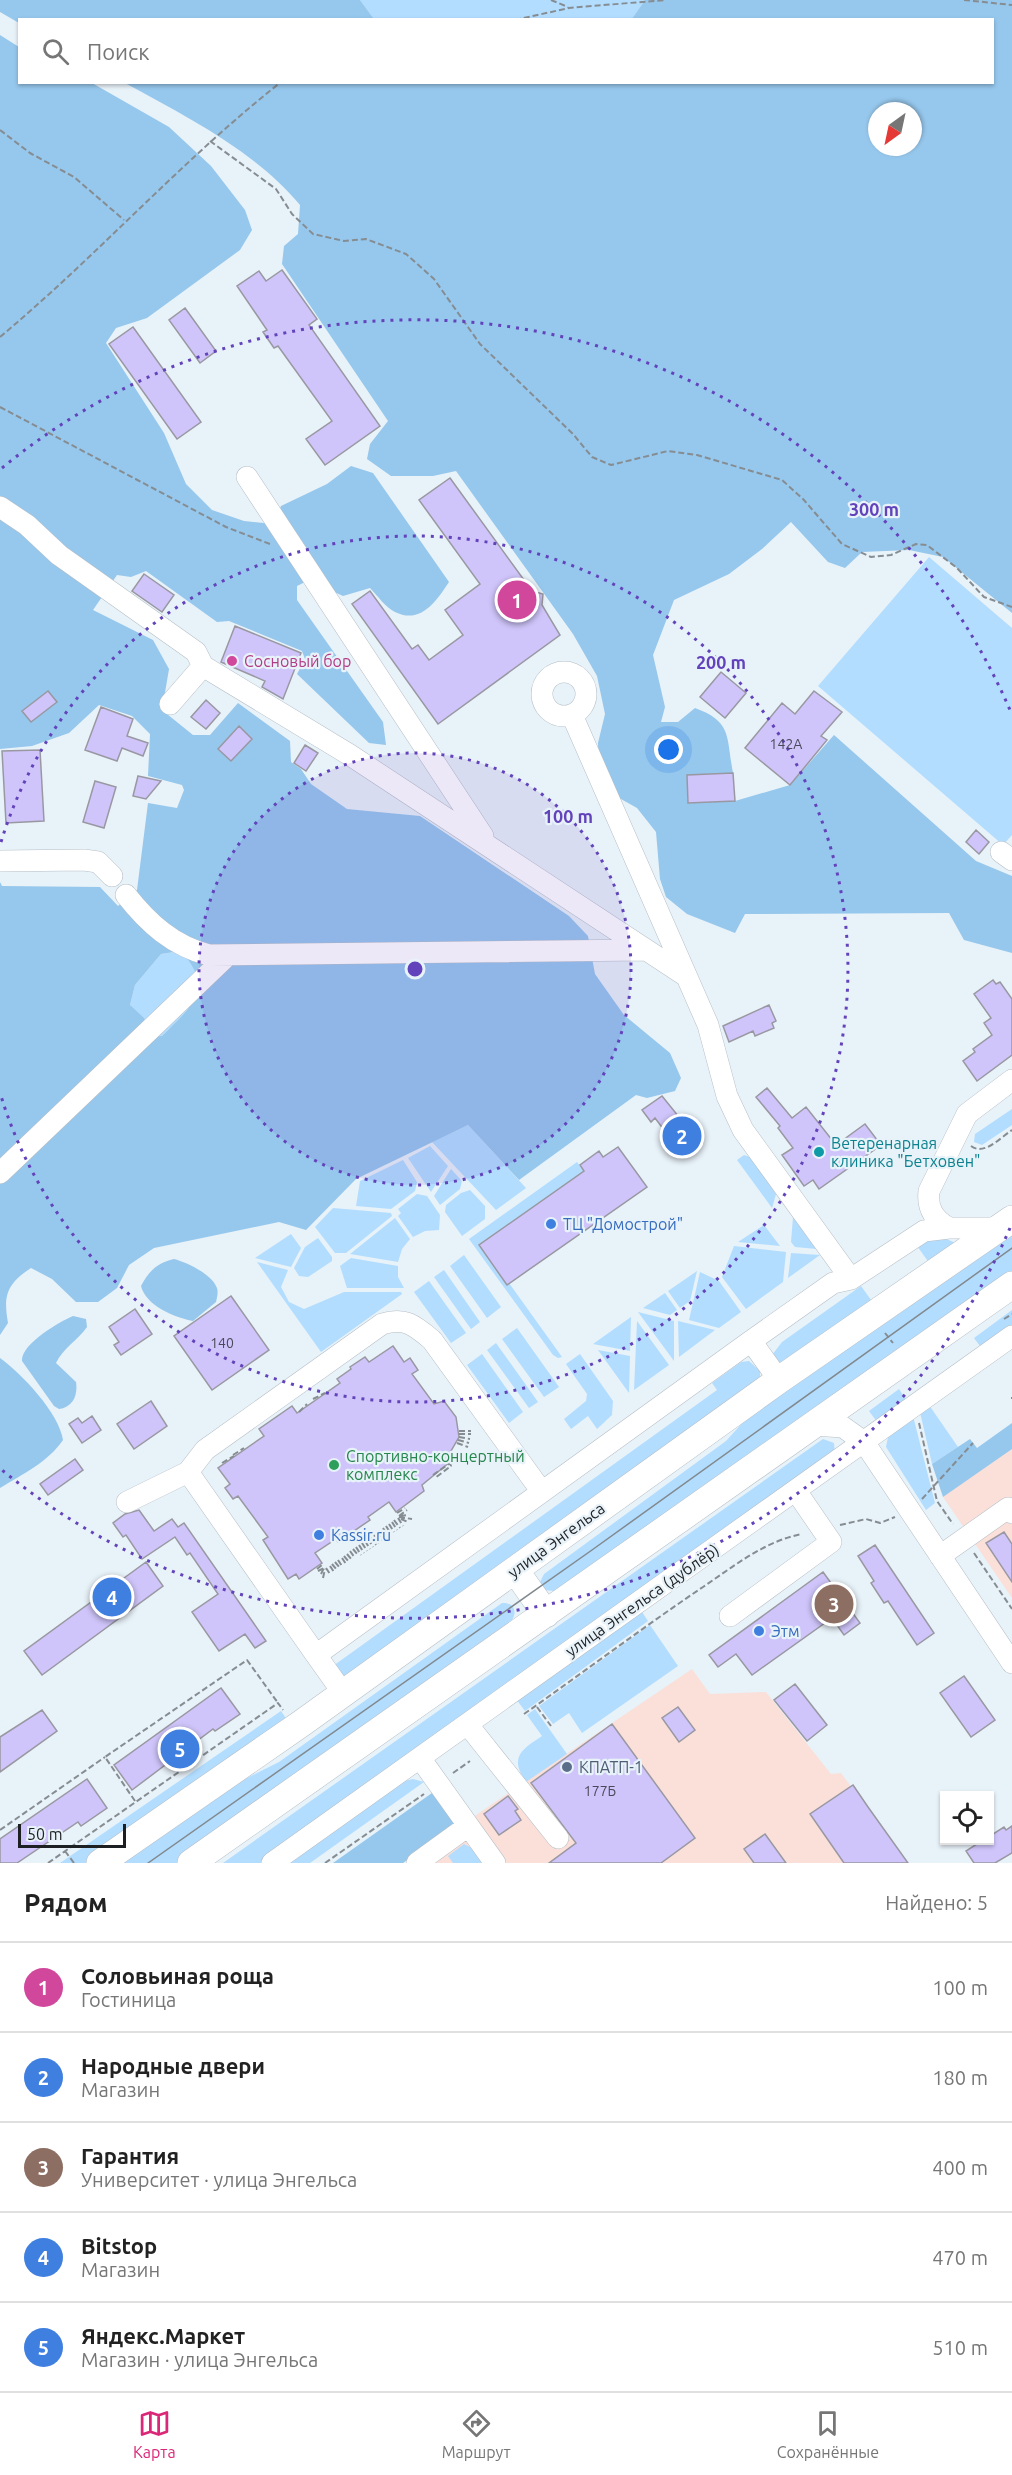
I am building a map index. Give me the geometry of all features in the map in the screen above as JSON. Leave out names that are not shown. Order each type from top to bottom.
[{"type":"main road","name":"улица Энгельса","points":[[100,1863],[343,1693],[779,1380],[1005,1224]]},
{"type":"main road","points":[[191,1863],[1012,1285]]},
{"type":"main road","points":[[515,1570],[546,1614]]},
{"type":"street","points":[[247,477],[488,844]]},
{"type":"street","points":[[0,507],[27,525],[59,555],[196,652],[203,666],[488,844],[686,976]]},
{"type":"street","points":[[170,704],[203,666]]},
{"type":"street","points":[[572,715],[708,1026],[727,1096],[743,1130],[851,1279]]},
{"type":"street","points":[[0,861],[84,860],[98,862],[112,876]]},
{"type":"street","points":[[126,895],[155,927],[179,945],[209,955],[645,950]]},
{"type":"street","points":[[0,1173],[227,956]]},
{"type":"street","points":[[949,1228],[934,1217],[928,1200],[929,1191],[968,1114],[1012,1080]]},
{"type":"street","points":[[316,1655],[832,1283],[851,1279],[913,1237],[933,1228],[1005,1224]]},
{"type":"street","points":[[127,1502],[188,1472],[205,1450],[382,1324],[397,1319],[415,1326],[432,1340],[542,1492]]},
{"type":"street","name":"улица Энгельса (дублёр)","points":[[272,1863],[1011,1337]]},
{"type":"street","points":[[751,1341],[779,1380]]},
{"type":"street","points":[[813,1425],[843,1426],[864,1442],[1012,1663]]},
{"type":"street","points":[[188,1472],[343,1693]]},
{"type":"street","points":[[730,1616],[831,1542],[795,1491]]},
{"type":"street","points":[[940,1556],[1011,1505]]},
{"type":"street","points":[[468,1725],[558,1838]]},
{"type":"street","points":[[420,1758],[495,1863]]},
{"type":"street","points":[[417,1863],[468,1826]]},
{"type":"path","points":[[551,0],[568,8]]},
{"type":"path","points":[[523,18],[568,8],[665,0]]},
{"type":"path","points":[[964,0],[1012,6]]},
{"type":"path","points":[[0,337],[40,303],[124,220],[210,141],[279,84]]},
{"type":"path","points":[[0,130],[30,153],[74,177],[124,220]]},
{"type":"path","points":[[210,141],[276,189],[292,214],[313,234],[344,241],[366,240],[406,254],[434,279],[480,344],[573,434],[592,457],[611,465],[668,451],[697,455],[782,480],[803,499],[842,544],[871,557],[891,555],[916,544],[927,545],[957,568],[984,597],[1012,607]]},
{"type":"path","points":[[0,407],[226,527],[299,556]]},
{"type":"path","points":[[969,1143],[976,1150],[984,1149],[1012,1130]]},
{"type":"path","points":[[873,1316],[904,1360]]},
{"type":"path","points":[[313,1399],[325,1393]]},
{"type":"path","points":[[299,1412],[307,1404]]},
{"type":"path","points":[[915,1405],[938,1501],[1012,1609]]},
{"type":"path","points":[[459,1437],[470,1437],[459,1437]]},
{"type":"path","points":[[459,1437],[468,1447]]},
{"type":"path","points":[[917,1502],[973,1443]]},
{"type":"path","points":[[222,1463],[244,1448]]},
{"type":"path","points":[[450,1463],[451,1466],[434,1476],[450,1463]]},
{"type":"path","points":[[392,1522],[406,1509]]},
{"type":"path","points":[[392,1522],[409,1515]]},
{"type":"path","points":[[524,1714],[652,1621],[754,1552],[791,1536],[823,1530],[852,1521],[866,1520],[880,1523],[895,1517]]},
{"type":"path","points":[[392,1522],[412,1519]]},
{"type":"path","points":[[392,1522],[408,1522]]},
{"type":"path","points":[[392,1522],[393,1533]]},
{"type":"path","points":[[392,1522],[393,1533]]},
{"type":"path","points":[[392,1522],[393,1533]]},
{"type":"path","points":[[344,1555],[362,1553]]},
{"type":"path","points":[[344,1555],[362,1553]]},
{"type":"path","points":[[344,1555],[362,1553]]},
{"type":"path","points":[[362,1553],[344,1555],[319,1571],[344,1555],[362,1553]]},
{"type":"path","points":[[325,1577],[344,1555],[362,1553]]},
{"type":"path","points":[[344,1555],[337,1570],[344,1555]]},
{"type":"path","points":[[0,1830],[247,1660],[278,1703]]},
{"type":"path","points":[[536,1706],[551,1726]]},
{"type":"path","points":[[105,1756],[136,1802]]},
{"type":"path","points":[[326,1863],[470,1761]]},
{"type":"path","points":[[65,1850],[74,1863]]},
{"type":"shaded area","points":[[0,0],[360,0],[373,18],[18,18],[18,22],[0,12]]},
{"type":"shaded area","points":[[360,0],[645,0],[633,18],[373,18]]},
{"type":"shaded area","points":[[645,0],[1012,0],[1012,613],[943,557],[909,550],[862,552],[845,568],[828,562],[791,522],[762,549],[729,574],[674,600],[653,655],[665,707],[661,722],[678,722],[695,708],[716,719],[726,732],[728,740],[733,773],[687,775],[688,803],[735,801],[790,785],[834,735],[976,861],[1012,876],[1012,953],[964,940],[949,913],[745,914],[735,933],[687,914],[666,897],[660,879],[656,832],[637,808],[612,794],[599,773],[598,743],[605,714],[597,676],[573,634],[456,471],[433,476],[391,476],[367,459],[370,444],[388,421],[282,264],[284,246],[298,234],[300,205],[262,168],[219,136],[127,84],[994,84],[994,18],[633,18]]},
{"type":"shaded area","points":[[0,35],[18,46],[18,84],[94,84],[169,127],[211,166],[245,210],[252,230],[240,250],[147,318],[116,328],[106,343],[164,433],[186,484],[212,510],[244,521],[273,524],[281,506],[327,484],[351,466],[373,473],[449,582],[427,609],[413,615],[395,612],[370,588],[343,596],[309,580],[297,586],[297,600],[383,722],[386,745],[369,743],[297,674],[305,659],[302,651],[229,621],[217,622],[146,571],[131,577],[117,575],[93,610],[153,640],[169,669],[162,710],[193,735],[210,735],[238,703],[290,741],[291,762],[301,769],[311,784],[347,809],[420,816],[569,916],[588,936],[595,974],[624,1015],[670,1053],[681,1078],[675,1091],[647,1098],[636,1095],[519,1180],[468,1125],[356,1179],[306,1230],[279,1222],[154,1248],[129,1265],[117,1288],[98,1302],[76,1302],[52,1279],[31,1268],[17,1279],[9,1291],[6,1305],[8,1323],[0,1335],[0,882],[2,886],[100,887],[118,906],[137,890],[148,803],[177,808],[184,790],[182,785],[148,776],[150,734],[132,716],[99,705],[69,733],[32,746],[0,749]],"holes":[[[181,951],[197,977],[198,987],[190,1006],[162,1036],[150,1037],[144,1018],[130,1005],[135,985],[161,954]]]},
{"type":"shaded area","points":[[929,557],[1012,628],[1012,835],[1003,845],[818,686]]},
{"type":"shaded area","points":[[182,951],[197,977],[196,997],[182,1016],[162,1036],[150,1037],[130,1005],[135,985],[161,954]]},
{"type":"shaded area","points":[[1012,1109],[1012,1125],[982,1145],[974,1142],[975,1134]]},
{"type":"shaded area","points":[[468,1125],[526,1188],[496,1210],[432,1142]]},
{"type":"shaded area","points":[[430,1146],[448,1166],[431,1192],[408,1158]]},
{"type":"shaded area","points":[[744,1155],[750,1157],[776,1194],[772,1208],[737,1160]]},
{"type":"shaded area","points":[[403,1160],[417,1182],[415,1191],[391,1209],[356,1206],[360,1181]]},
{"type":"shaded area","points":[[577,1162],[584,1171],[509,1283],[562,1357],[558,1358],[553,1355],[469,1239]]},
{"type":"shaded area","points":[[451,1169],[462,1181],[460,1189],[440,1205],[434,1196]]},
{"type":"shaded area","points":[[470,1190],[485,1206],[485,1219],[462,1236],[445,1212],[446,1205],[461,1193]]},
{"type":"shaded area","points":[[417,1194],[427,1196],[440,1215],[439,1230],[425,1231],[413,1237],[398,1216],[401,1213],[398,1209]]},
{"type":"shaded area","points":[[333,1208],[391,1213],[392,1216],[346,1253],[335,1253],[315,1227]]},
{"type":"shaded area","points":[[793,1217],[817,1249],[795,1247],[791,1242]]},
{"type":"shaded area","points":[[395,1218],[410,1239],[402,1249],[398,1262],[350,1254]]},
{"type":"shaded area","points":[[764,1225],[780,1246],[738,1242]]},
{"type":"shaded area","points":[[1012,1230],[1012,1274],[554,1591],[544,1590],[540,1582],[544,1574],[726,1441],[746,1419]]},
{"type":"shaded area","points":[[291,1234],[301,1248],[291,1267],[255,1258]]},
{"type":"shaded area","points":[[318,1238],[332,1257],[332,1261],[308,1277],[299,1276],[294,1268],[305,1247]]},
{"type":"shaded area","points":[[944,1238],[958,1244],[930,1264],[917,1246],[929,1240]]},
{"type":"shaded area","points":[[734,1246],[786,1252],[783,1282],[746,1309],[722,1277]]},
{"type":"shaded area","points":[[791,1253],[820,1255],[788,1278]]},
{"type":"shaded area","points":[[464,1255],[501,1307],[487,1318],[450,1266]]},
{"type":"shaded area","points":[[351,1258],[398,1266],[398,1277],[404,1288],[347,1288],[340,1266]]},
{"type":"shaded area","points":[[174,1259],[204,1273],[217,1288],[216,1302],[193,1321],[178,1317],[155,1305],[141,1286],[154,1268]]},
{"type":"shaded area","points":[[257,1262],[288,1270],[281,1287],[289,1302],[304,1309],[344,1292],[401,1292],[402,1294],[321,1352]]},
{"type":"shaded area","points":[[444,1270],[480,1322],[471,1329],[434,1277]]},
{"type":"shaded area","points":[[697,1271],[690,1301],[680,1308],[668,1291]]},
{"type":"shaded area","points":[[700,1272],[719,1281],[741,1312],[719,1328],[689,1320]]},
{"type":"shaded area","points":[[429,1281],[466,1333],[451,1343],[414,1292]]},
{"type":"shaded area","points":[[861,1286],[874,1304],[784,1368],[772,1355],[782,1342]]},
{"type":"shaded area","points":[[665,1293],[677,1310],[670,1315],[643,1308]]},
{"type":"shaded area","points":[[1012,1310],[1012,1332],[983,1350],[974,1338]]},
{"type":"shaded area","points":[[638,1312],[674,1321],[674,1361]]},
{"type":"shaded area","points":[[73,1316],[86,1319],[87,1327],[56,1363],[76,1382],[73,1400],[68,1406],[59,1409],[54,1406],[22,1361],[23,1354],[50,1328]]},
{"type":"shaded area","points":[[631,1317],[630,1351],[593,1344]]},
{"type":"shaded area","points":[[637,1321],[669,1365],[634,1390]]},
{"type":"shaded area","points":[[678,1321],[715,1330],[679,1357]]},
{"type":"shaded area","points":[[517,1328],[559,1387],[544,1397],[502,1339]]},
{"type":"shaded area","points":[[496,1343],[538,1402],[529,1408],[487,1350]]},
{"type":"shaded area","points":[[598,1350],[630,1356],[629,1393]]},
{"type":"shaded area","points":[[482,1354],[523,1412],[509,1423],[467,1365]]},
{"type":"shaded area","points":[[580,1354],[613,1401],[612,1415],[597,1429],[588,1416],[571,1429],[564,1419],[586,1401],[587,1394],[566,1364]]},
{"type":"shaded area","points":[[0,1358],[19,1374],[47,1406],[55,1418],[63,1440],[43,1461],[0,1488]]},
{"type":"shaded area","points":[[749,1361],[760,1371],[760,1378],[346,1677],[339,1674],[333,1666],[717,1390],[712,1383],[741,1362]]},
{"type":"shaded area","points":[[899,1389],[909,1404],[880,1426],[869,1411]]},
{"type":"shaded area","points":[[929,1405],[958,1447],[932,1464],[919,1408]]},
{"type":"shaded area","points":[[912,1412],[935,1503],[926,1510],[886,1447],[889,1432]]},
{"type":"shaded area","points":[[1012,1423],[1012,1449],[943,1497],[932,1464],[970,1439],[977,1448]]},
{"type":"shaded area","points":[[823,1439],[834,1443],[835,1454],[267,1863],[223,1863]]},
{"type":"shaded area","points":[[1012,1444],[1012,1598],[943,1497]]},
{"type":"shaded area","points":[[502,1603],[512,1606],[515,1613],[512,1620],[287,1779],[178,1863],[118,1863],[241,1781],[279,1762]]},
{"type":"shaded area","points":[[638,1606],[648,1621],[525,1711],[513,1695]]},
{"type":"shaded area","points":[[650,1625],[678,1666],[582,1733],[569,1713],[553,1724],[539,1706]]},
{"type":"shaded area","points":[[692,1669],[710,1694],[766,1692],[831,1774],[841,1773],[908,1863],[411,1863],[479,1813]]},
{"type":"shaded area","points":[[535,1709],[567,1754],[526,1782],[518,1766],[518,1760],[523,1750],[542,1736],[527,1715]]},
{"type":"shaded area","points":[[281,1711],[289,1723],[89,1863],[60,1863]]},
{"type":"shaded area","points":[[413,1779],[424,1782],[310,1863],[285,1863],[404,1781]]},
{"type":"shaded area","points":[[432,1793],[456,1825],[403,1863],[333,1863]]},
{"type":"shaded area","points":[[464,1844],[472,1848],[483,1863],[453,1863],[448,1856]]},
{"type":"building","points":[[282,270],[317,319],[309,325],[380,426],[325,465],[306,439],[332,421],[278,346],[274,348],[263,332],[267,330],[237,286],[259,271],[266,281]]},
{"type":"building","points":[[185,308],[216,351],[200,363],[169,320]]},
{"type":"building","points":[[133,327],[201,422],[177,439],[109,344]]},
{"type":"building","points":[[450,478],[532,591],[543,594],[542,605],[560,635],[438,724],[352,604],[370,591],[412,649],[418,645],[429,660],[463,635],[445,610],[480,584],[419,500]]},
{"type":"building","points":[[144,574],[174,595],[162,612],[132,591]]},
{"type":"building","points":[[235,626],[301,653],[283,699],[262,687],[265,681],[221,662]]},
{"type":"building","points":[[721,672],[746,693],[725,718],[700,697]]},
{"type":"building","points":[[48,691],[57,702],[31,722],[22,711]]},
{"type":"building","points":[[814,691],[842,712],[821,736],[827,740],[790,785],[745,748],[782,703],[795,714]]},
{"type":"building","points":[[206,700],[220,713],[206,729],[191,717]]},
{"type":"building","points":[[101,707],[133,719],[127,736],[148,743],[143,756],[122,748],[117,761],[85,750]]},
{"type":"building","points":[[239,726],[252,739],[231,761],[218,749]]},
{"type":"building","points":[[305,745],[318,753],[306,771],[294,763]]},
{"type":"building","points":[[40,750],[44,821],[6,823],[2,751]]},
{"type":"building","points":[[733,773],[735,801],[688,803],[687,775]]},
{"type":"building","points":[[138,776],[161,781],[146,799],[133,796]]},
{"type":"building","points":[[95,781],[116,787],[104,828],[83,822]]},
{"type":"building","points":[[976,830],[989,842],[979,854],[966,842]]},
{"type":"building","points":[[993,980],[996,984],[1000,982],[1012,999],[1012,1055],[977,1081],[963,1061],[975,1052],[973,1049],[992,1035],[984,1023],[991,1018],[974,994]]},
{"type":"building","points":[[769,1005],[776,1021],[772,1023],[774,1028],[755,1036],[753,1031],[729,1042],[723,1026]]},
{"type":"building","points":[[767,1088],[792,1118],[806,1107],[836,1145],[865,1124],[881,1145],[819,1189],[813,1180],[804,1186],[782,1155],[793,1148],[778,1128],[780,1126],[756,1097]]},
{"type":"building","points":[[662,1096],[696,1138],[679,1150],[655,1118],[651,1122],[642,1110]]},
{"type":"building","name":"ТЦ \"Домострой\"","points":[[618,1147],[647,1187],[507,1285],[479,1245],[584,1171],[580,1165],[599,1151],[603,1157]]},
{"type":"building","points":[[231,1296],[269,1350],[212,1390],[174,1336]]},
{"type":"building","points":[[135,1309],[152,1334],[121,1355],[114,1345],[119,1342],[109,1327]]},
{"type":"building","name":"Спортивно-концертный комплекс","points":[[393,1346],[404,1362],[410,1358],[418,1370],[412,1374],[434,1404],[444,1401],[456,1417],[459,1437],[447,1458],[450,1462],[422,1485],[424,1491],[396,1512],[389,1502],[368,1517],[370,1520],[338,1542],[336,1539],[315,1553],[322,1563],[299,1579],[296,1574],[288,1579],[263,1540],[268,1537],[238,1496],[233,1499],[225,1488],[230,1484],[218,1468],[264,1436],[259,1429],[292,1406],[297,1413],[340,1383],[337,1379],[351,1369],[350,1367],[365,1357],[369,1362]]},
{"type":"building","points":[[151,1401],[167,1426],[134,1449],[117,1424]]},
{"type":"building","points":[[92,1416],[101,1430],[82,1443],[69,1424],[78,1418],[82,1423]]},
{"type":"building","points":[[75,1459],[83,1470],[48,1495],[40,1484]]},
{"type":"building","points":[[139,1510],[154,1531],[172,1519],[178,1527],[184,1523],[266,1641],[255,1648],[245,1634],[219,1651],[192,1612],[218,1594],[190,1553],[187,1555],[175,1537],[142,1559],[126,1535],[123,1537],[113,1523],[125,1514]]},
{"type":"building","points":[[1004,1532],[1012,1544],[1012,1582],[986,1543]]},
{"type":"building","points":[[875,1545],[934,1633],[917,1645],[888,1601],[884,1603],[871,1583],[874,1581],[858,1556]]},
{"type":"building","points":[[146,1562],[163,1586],[42,1675],[24,1651]]},
{"type":"building","points":[[823,1572],[860,1623],[844,1635],[832,1618],[752,1675],[736,1654],[718,1667],[709,1655]]},
{"type":"building","points":[[964,1676],[995,1720],[971,1737],[940,1693]]},
{"type":"building","points":[[795,1684],[827,1725],[807,1741],[774,1700]]},
{"type":"building","points":[[221,1688],[240,1714],[215,1731],[213,1729],[132,1790],[114,1765]]},
{"type":"building","points":[[678,1707],[695,1730],[679,1742],[662,1718]]},
{"type":"building","points":[[42,1710],[57,1731],[0,1772],[0,1737]]},
{"type":"building","points":[[612,1724],[695,1838],[661,1863],[549,1863],[576,1843],[531,1783]]},
{"type":"building","points":[[87,1779],[107,1808],[81,1826],[78,1822],[17,1863],[0,1863],[0,1839]]},
{"type":"building","points":[[853,1785],[908,1863],[844,1863],[810,1814]]},
{"type":"building","points":[[508,1796],[518,1809],[515,1811],[521,1820],[499,1835],[484,1814]]},
{"type":"building","points":[[1012,1826],[1012,1853],[995,1863],[974,1863],[966,1851],[975,1845],[994,1845],[994,1833],[1004,1827],[1006,1830]]},
{"type":"building","points":[[765,1834],[786,1863],[754,1863],[744,1849]]},
{"type":"tram line","points":[[148,1863],[592,1550],[1012,1248]]},
{"type":"place","name":"Соловьиная роща","points":[[517,600]]},
{"type":"place","name":"Сосновый бор","points":[[232,661]]},
{"type":"place","name":"Народные двери","points":[[682,1136]]},
{"type":"place","name":"Ветеренарная клиника \"Бетховен\"","points":[[819,1152]]},
{"type":"place","name":"ТЦ \"Домострой\"","points":[[551,1224]]},
{"type":"place","name":"Спортивно-концертный комплекс","points":[[334,1465]]},
{"type":"place","name":"Kassir.ru","points":[[319,1535]]},
{"type":"place","name":"Bitstop","points":[[112,1597]]},
{"type":"place","name":"Гарантия","points":[[834,1604]]},
{"type":"place","name":"Этм","points":[[759,1631]]},
{"type":"place","name":"Яндекс.Маркет","points":[[180,1749]]},
{"type":"place","name":"КПАТП-1","points":[[567,1767]]}]
